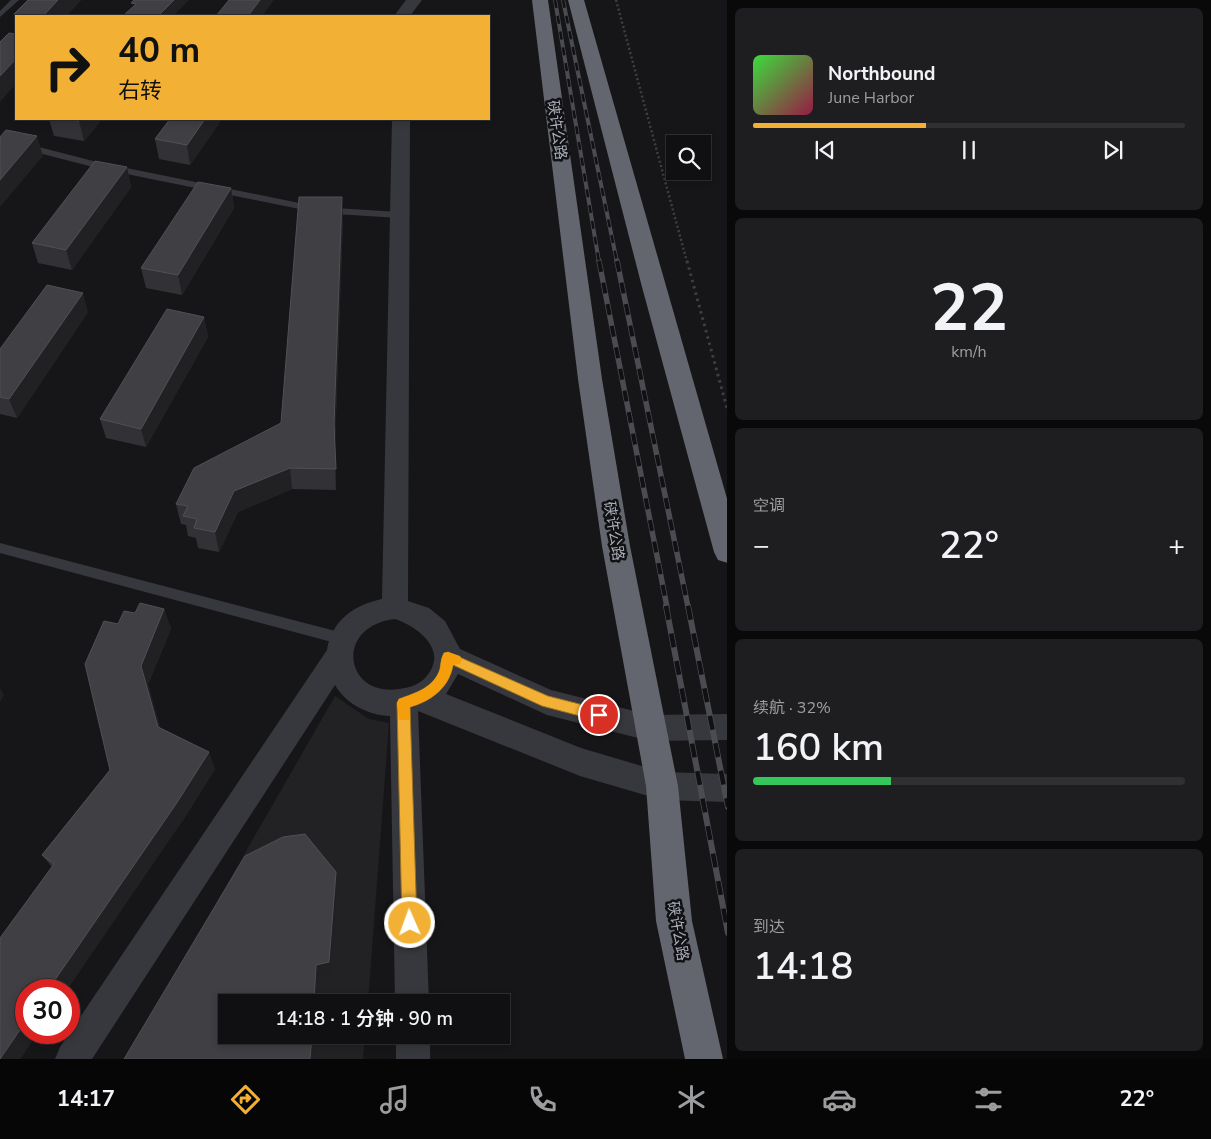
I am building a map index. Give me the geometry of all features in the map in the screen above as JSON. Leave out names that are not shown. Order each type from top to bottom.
[{"type":"highway","name":"硖许公路","points":[[540,0],[590,379],[616,546],[662,786],[674,921],[704,1059]]},
{"type":"highway","points":[[576,0],[652,286],[727,552]]},
{"type":"street","points":[[403,15],[414,0]]},
{"type":"street","points":[[395,608],[401,120]]},
{"type":"street","points":[[72,1059],[341,647],[351,626],[364,616],[378,610],[395,608],[411,611],[426,618],[438,629],[445,642],[448,657],[445,672],[436,687],[413,701],[384,704],[366,697],[352,686],[342,671],[341,647]]},
{"type":"street","points":[[448,657],[547,702],[650,728],[727,727]]},
{"type":"street","points":[[413,701],[580,762],[662,786],[727,788]]},
{"type":"street","points":[[412,994],[413,701]]},
{"type":"street","points":[[413,1044],[414,1059]]},
{"type":"lane","points":[[0,15],[15,0]]},
{"type":"lane","points":[[0,140],[97,165],[318,210],[400,215]]},
{"type":"lane","points":[[0,548],[341,647]]},
{"type":"path","points":[[616,0],[727,412]]},
{"type":"shaded area","points":[[335,696],[369,719],[389,723],[369,994],[218,994],[218,1044],[364,1044],[363,1059],[127,1059]]},
{"type":"building","points":[[28,0],[58,0],[44,15],[14,14]]},
{"type":"building","points":[[134,0],[174,0],[159,15],[124,15],[136,4],[131,3]]},
{"type":"building","points":[[229,0],[260,0],[249,15],[217,15]]},
{"type":"building","points":[[9,33],[15,34],[15,60],[0,76],[0,42]]},
{"type":"building","points":[[169,120],[204,120],[187,145],[155,139]]},
{"type":"building","points":[[6,130],[37,136],[0,180],[0,137]]},
{"type":"building","points":[[95,161],[127,167],[66,250],[32,243]]},
{"type":"building","points":[[198,182],[231,188],[178,275],[141,268]]},
{"type":"building","points":[[299,197],[342,197],[334,424],[336,469],[290,468],[234,491],[215,532],[194,528],[197,519],[183,516],[188,506],[176,504],[194,468],[281,423]]},
{"type":"building","points":[[47,285],[83,293],[9,399],[0,397],[0,349]]},
{"type":"building","points":[[167,309],[204,317],[141,429],[100,419]]},
{"type":"building","points":[[140,603],[164,609],[141,666],[158,727],[209,752],[176,804],[56,979],[15,979],[15,1037],[0,1059],[0,938],[54,864],[42,855],[110,770],[85,664],[104,621],[118,624],[124,611],[135,613]]},
{"type":"building","points":[[305,834],[336,872],[329,962],[316,965],[314,994],[218,994],[218,1044],[311,1044],[310,1059],[124,1059],[245,856],[283,837]]},
{"type":"railway","points":[[555,0],[599,262]]},
{"type":"railway","points":[[563,0],[617,262]]},
{"type":"railway","points":[[599,261],[667,607]]},
{"type":"railway","points":[[617,261],[688,607]]},
{"type":"railway","points":[[666,606],[727,928]]},
{"type":"railway","points":[[688,606],[727,802]]},
{"type":"slow traffic","points":[[404,716],[404,703],[422,698],[436,687],[445,672],[448,657],[455,660]]},
{"type":"route","points":[[410,923],[404,703],[422,698],[436,687],[445,672],[448,657],[547,702],[599,715]]}]
